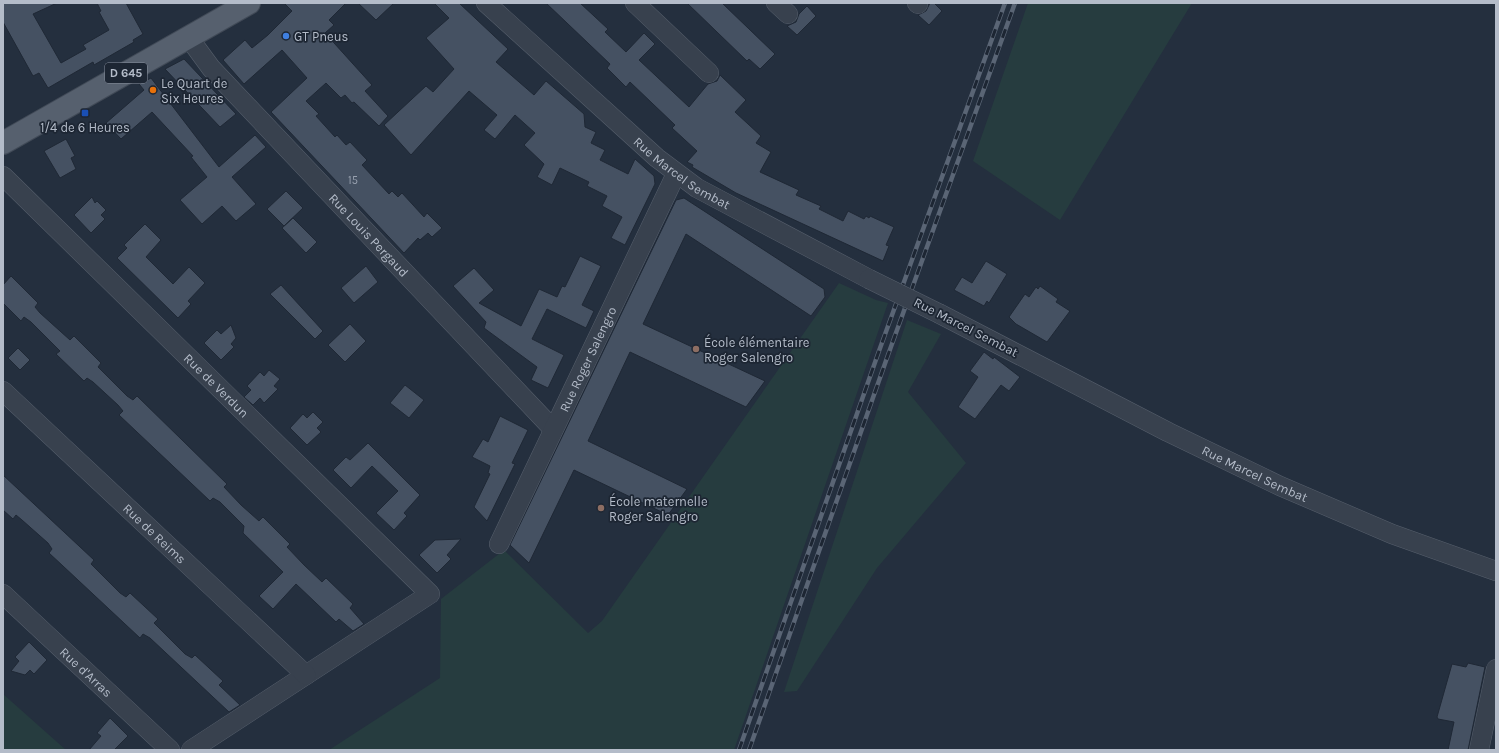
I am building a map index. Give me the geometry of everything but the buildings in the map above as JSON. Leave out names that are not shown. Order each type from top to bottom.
[{"type":"main road","name":"D 645","points":[[3,143],[247,4]]},
{"type":"street","name":"Rue Marcel Sembat","points":[[486,3],[657,158],[676,174],[709,195],[869,280],[940,314],[1168,432],[1280,486],[1392,534],[1496,571]]},
{"type":"street","points":[[635,3],[709,73]]},
{"type":"street","name":"Rue Louis Pergaud","points":[[189,38],[211,68],[553,429]]},
{"type":"street","name":"Rue Roger Salengro","points":[[499,544],[676,174]]},
{"type":"street","name":"Rue de Verdun","points":[[3,176],[430,594],[306,674]]},
{"type":"street","name":"Rue de Reims","points":[[3,391],[306,674]]},
{"type":"street","name":"Rue d'Arras","points":[[3,594],[170,750]]},
{"type":"street","points":[[1479,750],[1496,669]]},
{"type":"street","points":[[191,750],[306,674]]},
{"type":"green space","points":[[1028,3],[1192,3],[1060,220],[973,161]]},
{"type":"green space","points":[[839,283],[876,300],[888,303],[734,750],[329,750],[440,678],[441,599],[504,550],[588,633],[602,621]]},
{"type":"green space","points":[[907,320],[941,334],[908,392],[966,463],[877,568],[797,691],[784,692]]},
{"type":"green space","points":[[3,694],[66,750],[3,750]]},
{"type":"railway","points":[[739,750],[879,351],[1005,3]]},
{"type":"railway","points":[[749,750],[888,355],[1015,3]]},
{"type":"place","name":"GT Pneus","points":[[286,36]]},
{"type":"place","name":"Le Quart de Six Heures","points":[[153,90]]},
{"type":"place","name":"1/4 de 6 Heures","points":[[85,113]]},
{"type":"place","name":"École élémentaire Roger Salengro","points":[[696,349]]},
{"type":"place","name":"École maternelle Roger Salengro","points":[[601,508]]}]
